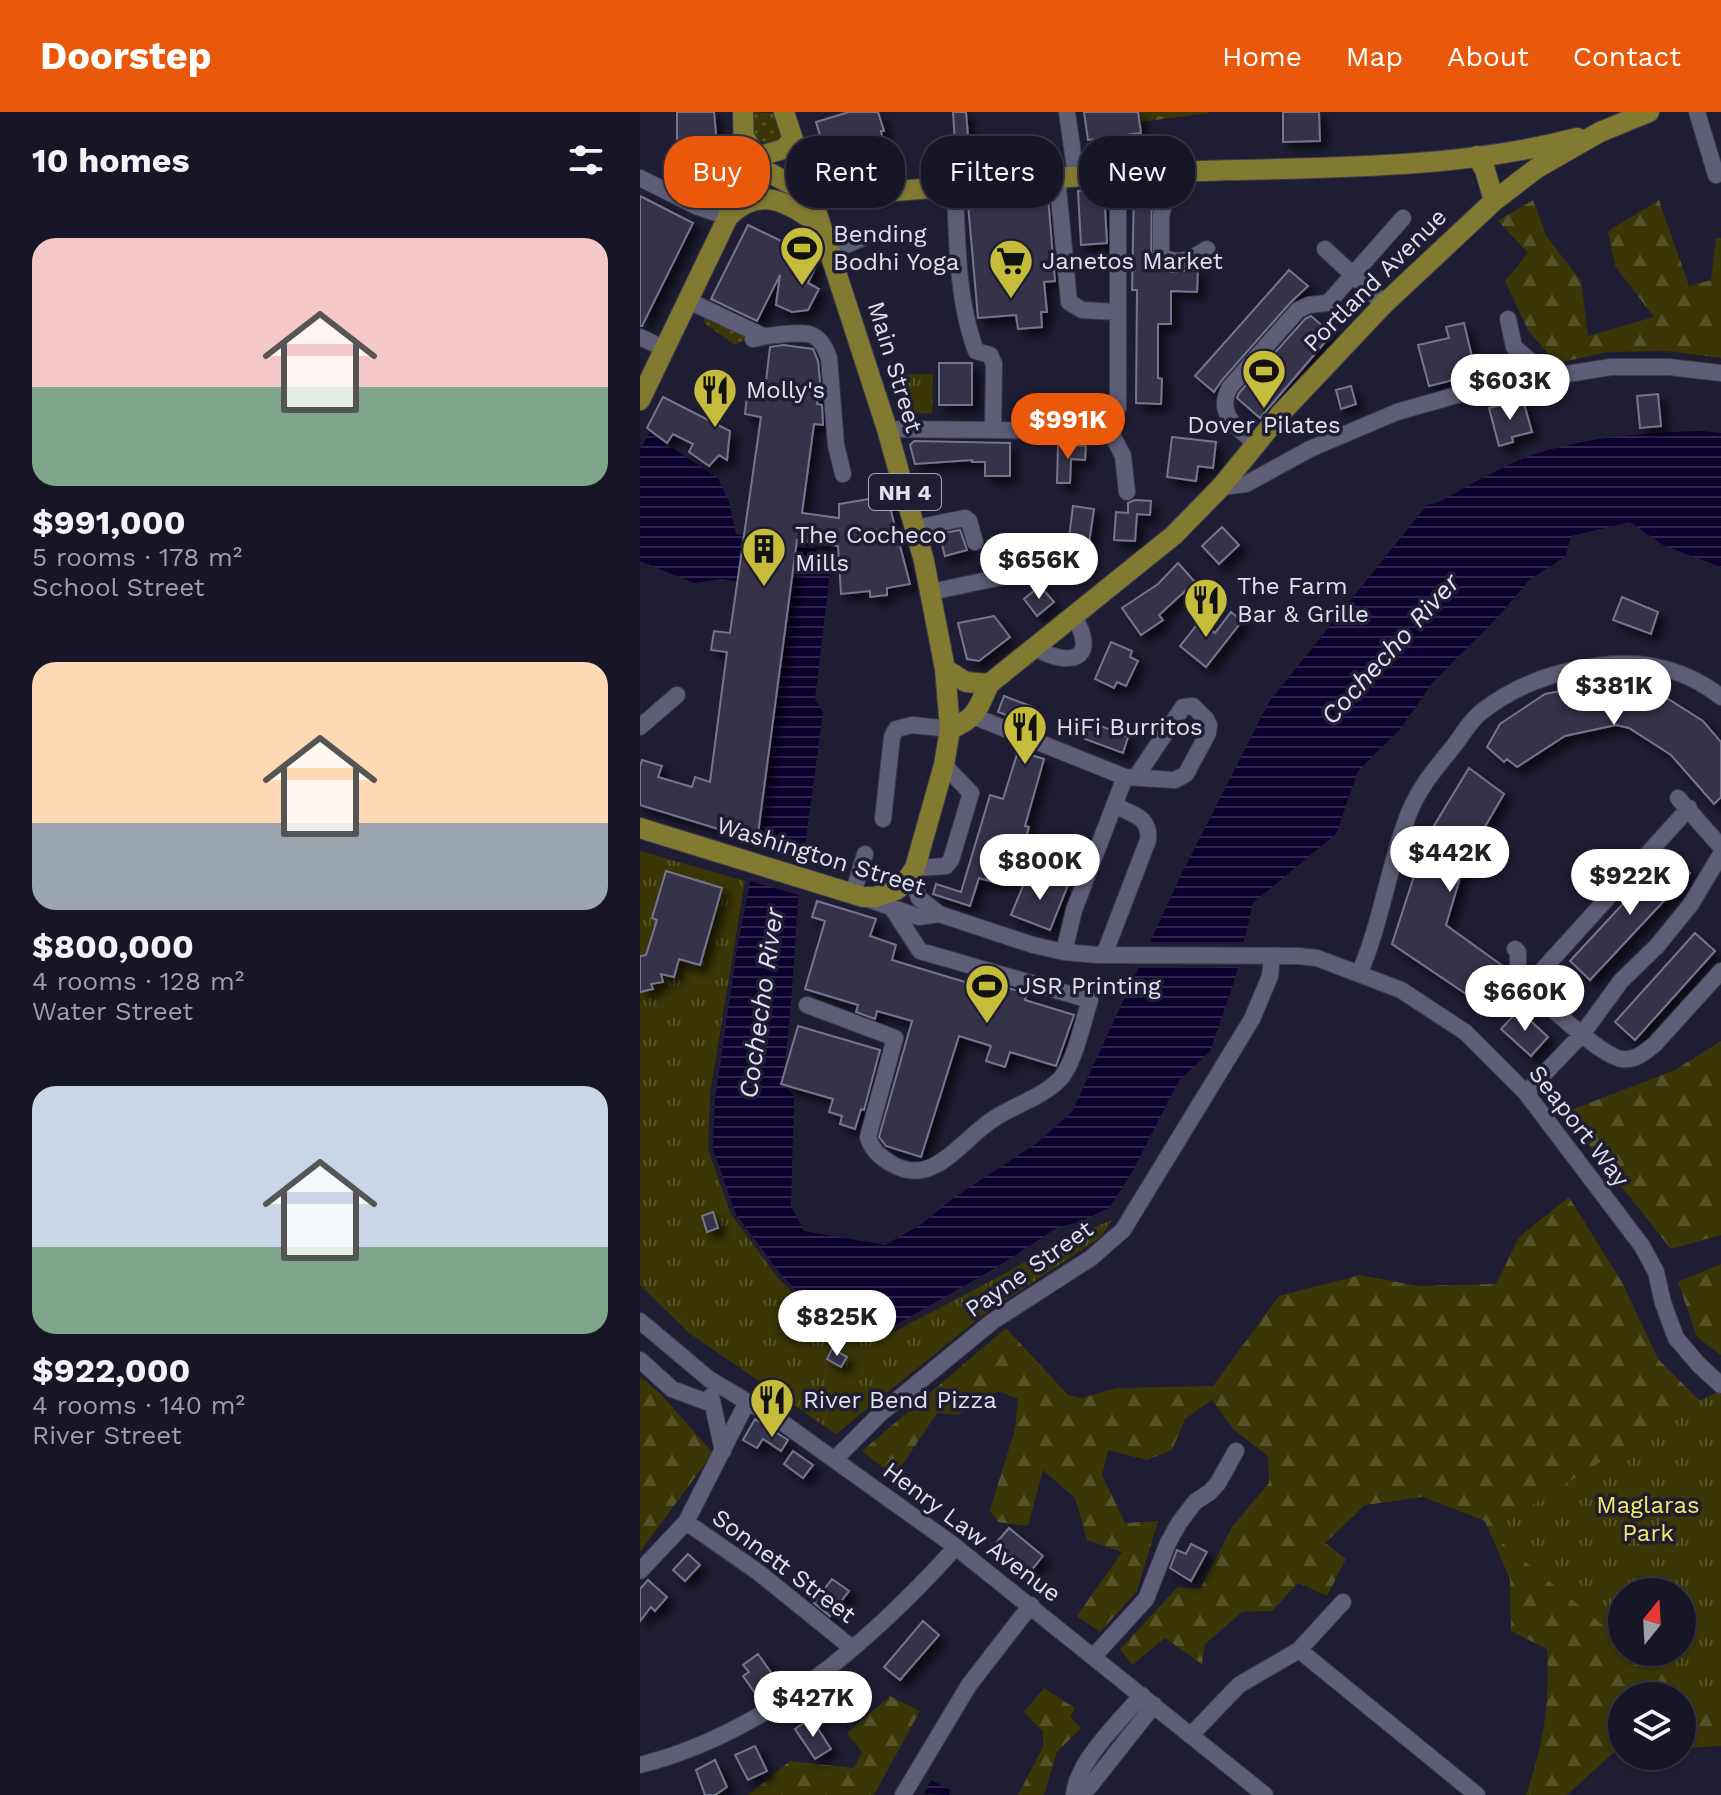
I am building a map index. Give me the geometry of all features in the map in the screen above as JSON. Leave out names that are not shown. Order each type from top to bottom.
[{"type":"main road","points":[[743,112],[745,136]]},
{"type":"main road","name":"Main Street","points":[[784,112],[792,136]]},
{"type":"main road","name":"Portland Avenue","points":[[973,716],[989,684],[1174,535],[1221,487],[1256,443],[1384,304],[1494,201],[1537,168],[1600,132],[1648,112]]},
{"type":"main road","points":[[1195,171],[1477,156],[1532,148],[1600,132]]},
{"type":"main road","points":[[1477,156],[1485,170],[1494,201]]},
{"type":"main road","points":[[1063,176],[1079,176]]},
{"type":"main road","points":[[728,217],[740,204],[755,199],[771,199],[795,208],[821,226]]},
{"type":"main road","points":[[640,400],[730,208]]},
{"type":"main road","name":"Main Street","points":[[815,208],[887,429],[915,528],[945,669],[950,729],[944,765],[913,872]]},
{"type":"main road","points":[[945,669],[966,682],[989,684]]},
{"type":"main road","points":[[950,729],[968,722],[973,716]]},
{"type":"main road","name":"Washington Street","points":[[640,828],[858,896]]},
{"type":"main road","points":[[858,896],[886,894],[904,884],[913,872]]},
{"type":"street","points":[[1067,112],[1069,302],[1082,310],[1117,312]]},
{"type":"street","points":[[1697,112],[1716,175]]},
{"type":"street","points":[[640,178],[698,207],[728,217]]},
{"type":"street","points":[[957,208],[970,334],[976,351],[990,355],[994,364],[993,430]]},
{"type":"street","points":[[887,429],[1088,431],[1107,425],[1114,419],[1118,408],[1118,208]]},
{"type":"street","points":[[1163,208],[1161,256],[1167,260],[1186,261],[1207,249]]},
{"type":"street","points":[[1256,443],[1232,423],[1224,404],[1230,387],[1298,310],[1328,303],[1403,218]]},
{"type":"street","points":[[830,252],[865,237]]},
{"type":"street","points":[[1325,249],[1384,304]]},
{"type":"street","points":[[689,301],[758,338],[810,334],[825,346],[829,358],[836,445],[843,474]]},
{"type":"street","points":[[1508,319],[1514,347],[1539,368],[1543,377]]},
{"type":"street","points":[[640,337],[665,349]]},
{"type":"street","points":[[1221,487],[1246,484],[1310,449],[1397,412],[1441,398],[1543,377],[1634,366],[1721,373]]},
{"type":"street","points":[[1107,425],[1123,456],[1127,492]]},
{"type":"street","points":[[915,528],[965,518],[969,521],[975,542]]},
{"type":"street","points":[[931,592],[1011,575]]},
{"type":"street","points":[[1035,647],[1047,656],[1073,658],[1083,643],[1082,633],[1073,616]]},
{"type":"street","points":[[1359,974],[1407,817],[1420,790],[1477,715],[1515,690],[1538,680],[1567,671],[1625,663],[1653,664],[1681,672],[1721,697]]},
{"type":"street","points":[[640,727],[677,695]]},
{"type":"street","points":[[973,716],[1131,777],[1175,780],[1186,774],[1208,733],[1209,725],[1193,706],[1183,707],[1131,777],[1115,806],[1074,910],[1064,952]]},
{"type":"street","points":[[883,819],[892,737],[896,729],[912,725],[950,729]]},
{"type":"street","points":[[939,914],[919,898],[913,872],[946,866],[951,860],[971,793],[944,765]]},
{"type":"street","points":[[1527,987],[1684,803],[1721,847]]},
{"type":"street","points":[[1104,955],[1148,840],[1149,830],[1146,822],[1138,816],[1115,806]]},
{"type":"street","points":[[858,896],[865,854]]},
{"type":"street","points":[[1526,1093],[1583,1033],[1621,981],[1657,946],[1691,904],[1721,854]]},
{"type":"street","name":"Washington Street","points":[[858,896],[919,917],[939,914],[1064,952],[1272,956]]},
{"type":"street","points":[[807,1005],[895,1038],[868,1137],[876,1152],[886,1161],[909,1172],[935,1167],[993,1118],[1059,1080],[1069,1063],[1090,1000],[920,951],[892,908]]},
{"type":"street","points":[[1515,949],[1518,952],[1518,973],[1527,987],[1610,1056],[1625,1060],[1644,1054],[1721,971]]},
{"type":"street","name":"Seaport Way","points":[[1272,956],[1317,958],[1401,990],[1465,1032],[1526,1093],[1642,1246],[1657,1275],[1676,1338],[1721,1385]]},
{"type":"street","name":"Payne Street","points":[[835,1459],[881,1413],[981,1330],[1091,1258],[1123,1230],[1252,1019],[1270,976],[1272,956]]},
{"type":"street","name":"Henry Law Avenue","points":[[640,1321],[709,1379],[835,1459],[956,1547],[1265,1795]]},
{"type":"street","points":[[640,1360],[672,1389],[712,1404]]},
{"type":"street","points":[[709,1379],[723,1451]]},
{"type":"street","points":[[640,1571],[686,1522],[747,1402]]},
{"type":"street","points":[[1094,1656],[1146,1599],[1179,1523],[1195,1502],[1218,1483],[1236,1451]]},
{"type":"street","name":"Sonnett Street","points":[[686,1522],[758,1572],[852,1648]]},
{"type":"street","points":[[640,1765],[684,1751],[787,1701],[852,1648],[956,1547]]},
{"type":"street","points":[[1192,1734],[1239,1685],[1299,1650],[1343,1602]]},
{"type":"street","points":[[903,1795],[969,1685],[1031,1605]]},
{"type":"street","points":[[1299,1650],[1477,1795]]},
{"type":"street","points":[[1077,1795],[1075,1780],[1083,1767],[1148,1700]]},
{"type":"green space","points":[[753,112],[774,113],[782,135],[770,143],[770,136],[756,136]]},
{"type":"green space","points":[[1139,112],[1209,112],[1209,113],[1140,122]]},
{"type":"green space","points":[[1533,200],[1547,237],[1581,281],[1588,336],[1654,317],[1615,266],[1608,231],[1659,200],[1689,286],[1711,280],[1716,238],[1721,238],[1721,358],[1667,351],[1609,352],[1557,363],[1529,332],[1505,281],[1528,253],[1498,221]]},
{"type":"green space","points":[[705,315],[749,338],[735,345],[704,323]]},
{"type":"green space","points":[[933,374],[932,414],[903,412],[891,375]]},
{"type":"green space","points":[[640,851],[745,881],[710,1093],[708,1149],[731,1214],[778,1278],[800,1300],[828,1321],[854,1332],[888,1335],[1060,1241],[1112,1220],[1101,1237],[982,1316],[836,1434],[689,1333],[640,1285]]},
{"type":"green space","points":[[1721,1041],[1721,1235],[1671,1249],[1563,1113],[1675,1070]]},
{"type":"green space","points":[[1569,1197],[1623,1284],[1658,1359],[1721,1422],[1721,1746],[1696,1747],[1696,1682],[1608,1682],[1608,1758],[1567,1795],[1526,1795],[1544,1723],[1548,1688],[1547,1649],[1511,1631],[1510,1579],[1485,1521],[1423,1497],[1365,1505],[1325,1543],[1346,1559],[1327,1596],[1298,1583],[1272,1611],[1242,1612],[1205,1644],[1202,1664],[1165,1638],[1132,1665],[1120,1649],[1178,1587],[1200,1589],[1232,1527],[1269,1483],[1268,1456],[1233,1429],[1212,1400],[1185,1419],[1172,1450],[1147,1460],[1108,1450],[1102,1475],[1125,1523],[1158,1521],[1137,1591],[1100,1632],[1077,1616],[1122,1552],[1087,1540],[1075,1498],[1043,1470],[1028,1526],[998,1522],[990,1510],[1015,1429],[1018,1399],[998,1391],[958,1415],[937,1413],[894,1477],[862,1451],[1006,1328],[1068,1395],[1081,1398],[1117,1388],[1213,1386],[1279,1296],[1360,1275],[1418,1286],[1496,1284],[1519,1237]]},
{"type":"green space","points":[[1721,1264],[1721,1355],[1697,1337],[1678,1282]]},
{"type":"green space","points":[[640,1377],[660,1393],[713,1453],[640,1552]]},
{"type":"green space","name":"Maglaras Park","points":[[1721,1390],[1721,1723],[1696,1702],[1696,1682],[1672,1682],[1653,1666],[1696,1666],[1696,1578],[1608,1578],[1608,1630],[1489,1532],[1689,1406]]},
{"type":"green space","points":[[1044,1688],[1075,1708],[1070,1717],[1081,1728],[1057,1752],[1044,1795],[1018,1795],[1043,1747],[1043,1732],[1024,1712]]},
{"type":"green space","points":[[890,1696],[920,1711],[874,1795],[748,1795],[790,1761],[854,1768],[862,1752],[847,1733]]},
{"type":"water","name":"Cochecho River","points":[[1702,431],[1721,433],[1721,567],[1663,545],[1630,522],[1571,536],[1566,556],[1529,580],[1499,616],[1432,683],[1401,728],[1358,771],[1336,834],[1253,903],[1235,979],[1210,1051],[1178,1082],[1132,1172],[1109,1208],[1079,1222],[1058,1227],[997,1267],[890,1328],[856,1327],[832,1317],[782,1276],[736,1214],[713,1149],[715,1100],[737,949],[765,807],[774,716],[793,590],[721,579],[694,583],[640,561],[640,449],[650,433],[718,478],[729,502],[736,534],[813,545],[830,572],[815,699],[823,712],[798,899],[783,1084],[794,1096],[791,1206],[804,1231],[885,1245],[922,1224],[952,1199],[1037,1143],[1072,1112],[1181,875],[1269,702],[1427,505],[1548,450],[1625,436]]},
{"type":"water","points":[[931,1780],[951,1790],[949,1795],[924,1794]]},
{"type":"pier","points":[[755,841],[809,857],[802,896],[746,880]]},
{"type":"pier","points":[[1146,942],[1246,942],[1239,967],[1135,968]]},
{"type":"building","points":[[677,112],[714,112],[715,136],[677,136]]},
{"type":"building","points":[[849,112],[878,112],[884,131],[881,131],[882,136],[820,136],[816,122]]},
{"type":"building","points":[[953,112],[966,112],[968,136],[955,136]]},
{"type":"building","points":[[1084,112],[1138,112],[1141,133],[1087,136]]},
{"type":"building","points":[[1283,112],[1319,112],[1320,141],[1283,142]]},
{"type":"building","points":[[1078,191],[1079,208],[1105,208],[1107,243],[1081,245]]},
{"type":"building","points":[[640,196],[693,223],[642,326],[640,326]]},
{"type":"building","points":[[968,208],[1049,208],[1055,281],[1044,282],[1047,312],[1041,312],[1042,327],[1018,329],[1016,315],[978,318]]},
{"type":"building","points":[[1134,208],[1152,208],[1151,267],[1173,272],[1198,269],[1197,292],[1171,291],[1171,324],[1158,324],[1161,404],[1136,403],[1137,290],[1132,290]]},
{"type":"building","points":[[748,225],[804,252],[809,250],[816,266],[808,283],[819,289],[808,310],[792,312],[776,305],[780,275],[757,321],[711,299]]},
{"type":"building","points":[[1289,270],[1308,286],[1214,392],[1195,376]]},
{"type":"building","points":[[1311,316],[1332,334],[1260,418],[1237,398],[1239,393]]},
{"type":"building","points":[[1464,323],[1472,357],[1477,356],[1481,373],[1429,386],[1418,345],[1449,338],[1446,327]]},
{"type":"building","name":"The Cocheco Mills","points":[[783,345],[813,349],[818,361],[820,382],[817,404],[822,405],[823,425],[814,424],[802,513],[839,518],[839,504],[887,496],[910,584],[887,588],[887,595],[870,597],[870,591],[841,594],[838,546],[797,540],[757,841],[640,805],[640,767],[642,760],[662,766],[658,777],[692,787],[695,777],[710,782],[727,652],[711,650],[714,631],[730,633],[761,417],[745,414],[747,396],[764,398],[770,347]]},
{"type":"building","points":[[939,363],[972,363],[972,405],[939,405]]},
{"type":"building","points":[[1351,386],[1356,404],[1341,409],[1336,390]]},
{"type":"building","points":[[1658,394],[1661,426],[1640,428],[1637,396]]},
{"type":"building","points":[[663,397],[730,431],[727,460],[719,455],[709,466],[689,452],[693,444],[673,434],[667,443],[647,428]]},
{"type":"building","points":[[1523,400],[1532,432],[1512,437],[1513,442],[1499,446],[1489,408]]},
{"type":"building","points":[[1172,437],[1216,442],[1213,468],[1198,466],[1196,481],[1167,477]]},
{"type":"building","points":[[914,441],[1010,443],[1010,476],[985,476],[985,462],[972,460],[915,464],[910,445]]},
{"type":"building","points":[[1058,445],[1086,446],[1085,460],[1071,459],[1070,483],[1057,483]]},
{"type":"building","points":[[1151,501],[1150,515],[1137,514],[1135,541],[1114,540],[1116,512],[1128,513],[1128,503]]},
{"type":"building","points":[[1073,506],[1094,509],[1086,564],[1066,561]]},
{"type":"building","points":[[1222,527],[1239,545],[1219,564],[1202,546]]},
{"type":"building","points":[[960,530],[967,550],[945,556],[939,534]]},
{"type":"building","points":[[1178,563],[1195,582],[1159,615],[1163,620],[1141,635],[1122,608],[1158,584]]},
{"type":"building","points":[[1040,586],[1054,602],[1037,616],[1024,599]]},
{"type":"building","points":[[1622,597],[1658,612],[1651,634],[1613,620]]},
{"type":"building","name":"The Farm Bar & Grille","points":[[1231,612],[1242,621],[1206,667],[1180,646],[1200,621],[1215,633]]},
{"type":"building","points":[[994,616],[1010,637],[979,661],[967,659],[958,623]]},
{"type":"building","points":[[1111,642],[1132,651],[1130,657],[1138,661],[1126,686],[1117,682],[1114,688],[1095,679]]},
{"type":"building","points":[[1628,678],[1628,681],[1646,685],[1703,721],[1721,742],[1721,797],[1714,804],[1671,755],[1629,728],[1616,725],[1565,736],[1517,767],[1507,759],[1504,762],[1487,747],[1500,724],[1545,694]]},
{"type":"building","points":[[1004,696],[1033,707],[1027,723],[998,712]]},
{"type":"building","points":[[1091,722],[1128,737],[1123,753],[1085,739]]},
{"type":"building","points":[[1018,751],[1044,759],[1013,881],[998,877],[996,883],[979,878],[970,906],[933,894],[936,884],[961,892],[990,795],[1003,799]]},
{"type":"building","points":[[1469,768],[1504,794],[1465,861],[1446,925],[1507,969],[1484,1006],[1392,944],[1426,839]]},
{"type":"building","points":[[1669,854],[1690,873],[1590,980],[1570,961]]},
{"type":"building","points":[[666,871],[722,888],[700,965],[679,959],[674,977],[661,974],[663,982],[651,984],[653,989],[640,992],[640,956],[646,955],[657,920],[652,918]]},
{"type":"building","points":[[1027,876],[1047,885],[1050,877],[1068,885],[1050,930],[1011,915]]},
{"type":"building","points":[[817,901],[876,919],[870,936],[896,945],[892,960],[1005,994],[1007,988],[1027,993],[1025,1000],[1074,1015],[1056,1066],[1010,1052],[1005,1067],[986,1061],[991,1046],[959,1036],[921,1157],[886,1146],[879,1137],[912,1021],[877,1011],[875,1019],[856,1012],[858,1005],[805,989],[825,921],[812,917]]},
{"type":"building","points":[[1695,933],[1715,951],[1635,1040],[1615,1022]]},
{"type":"building","points":[[1519,1010],[1548,1037],[1531,1056],[1501,1029]]},
{"type":"building","points":[[798,1026],[880,1050],[864,1110],[861,1109],[855,1129],[840,1124],[842,1116],[829,1112],[833,1099],[781,1084]]},
{"type":"building","points":[[713,1212],[718,1228],[707,1232],[702,1216]]},
{"type":"building","points":[[832,1349],[847,1357],[841,1367],[827,1359]]},
{"type":"building","points":[[755,1419],[788,1440],[781,1451],[763,1439],[757,1448],[743,1440]]},
{"type":"building","points":[[793,1451],[813,1465],[803,1478],[784,1464]]},
{"type":"building","points":[[1009,1528],[1043,1556],[1030,1572],[996,1543]]},
{"type":"building","points":[[1191,1544],[1207,1552],[1191,1581],[1170,1568],[1177,1550],[1186,1554]]},
{"type":"building","points":[[688,1554],[700,1565],[685,1581],[673,1570]]},
{"type":"building","points":[[832,1579],[849,1591],[830,1616],[814,1603]]},
{"type":"building","points":[[648,1580],[667,1597],[655,1611],[651,1607],[640,1621],[640,1589]]},
{"type":"building","points":[[923,1621],[939,1635],[900,1680],[884,1667]]},
{"type":"building","points":[[758,1654],[775,1678],[755,1693],[743,1676],[749,1672],[743,1665]]},
{"type":"building","points":[[811,1718],[831,1749],[815,1759],[795,1729]]},
{"type":"building","points":[[755,1746],[767,1771],[748,1780],[735,1755]]},
{"type":"building","points":[[715,1760],[727,1787],[715,1795],[705,1795],[696,1770]]},
{"type":"place","name":"Bending Bodhi Yoga","points":[[802,287]]},
{"type":"place","name":"Janetos Market","points":[[1011,300]]},
{"type":"place","name":"Dover Pilates","points":[[1264,410]]},
{"type":"place","name":"Molly's","points":[[715,429]]},
{"type":"place","name":"The Cocheco Mills","points":[[764,588]]},
{"type":"place","name":"The Farm Bar & Grille","points":[[1206,639]]},
{"type":"place","name":"HiFi Burritos","points":[[1025,766]]},
{"type":"place","name":"JSR Printing","points":[[987,1025]]},
{"type":"place","name":"River Bend Pizza","points":[[772,1439]]}]
